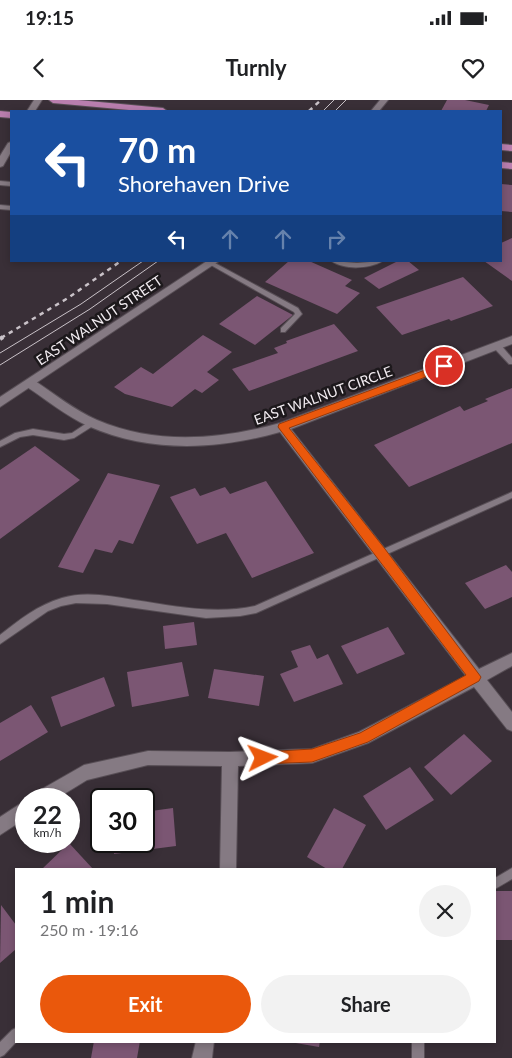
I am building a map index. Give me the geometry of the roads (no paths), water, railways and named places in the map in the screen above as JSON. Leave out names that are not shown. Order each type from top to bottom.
[{"type":"main road","points":[[53,100],[153,110]]},
{"type":"street","points":[[376,110],[384,100]]},
{"type":"street","points":[[0,164],[10,147]]},
{"type":"street","name":"EAST WALNUT STREET","points":[[0,403],[212,262]]},
{"type":"street","name":"EAST WALNUT CIRCLE","points":[[31,384],[73,413],[106,428],[141,437],[169,441],[209,442],[247,437],[283,427],[512,340]]},
{"type":"street","points":[[283,427],[512,724]]},
{"type":"street","points":[[59,788],[84,773],[148,758],[230,760],[312,756],[363,738],[512,659]]},
{"type":"street","points":[[228,868],[230,760]]},
{"type":"street","points":[[0,826],[15,816]]},
{"type":"street","points":[[202,1058],[205,1043]]},
{"type":"lane","points":[[212,262],[296,310],[299,314],[283,330]]},
{"type":"lane","points":[[337,262],[348,266],[360,267],[377,262]]},
{"type":"lane","points":[[497,346],[512,362]]},
{"type":"lane","points":[[0,444],[18,435],[33,432],[64,437],[74,435],[93,422]]},
{"type":"lane","points":[[0,640],[32,616],[47,607],[64,601],[81,599],[108,600],[196,613],[238,614],[256,609],[512,495]]},
{"type":"lane","points":[[496,883],[512,873]]},
{"type":"lane","points":[[0,1050],[15,1035]]},
{"type":"lane","points":[[418,1043],[418,1058]]},
{"type":"tram line","points":[[324,110],[334,100]]},
{"type":"tram line","points":[[336,110],[346,100]]},
{"type":"tram line","points":[[0,353],[81,304],[142,262]]},
{"type":"tram line","points":[[0,365],[90,309],[157,262]]},
{"type":"railway","points":[[310,110],[321,100]]},
{"type":"railway","points":[[1,338],[68,298],[120,262]]}]
